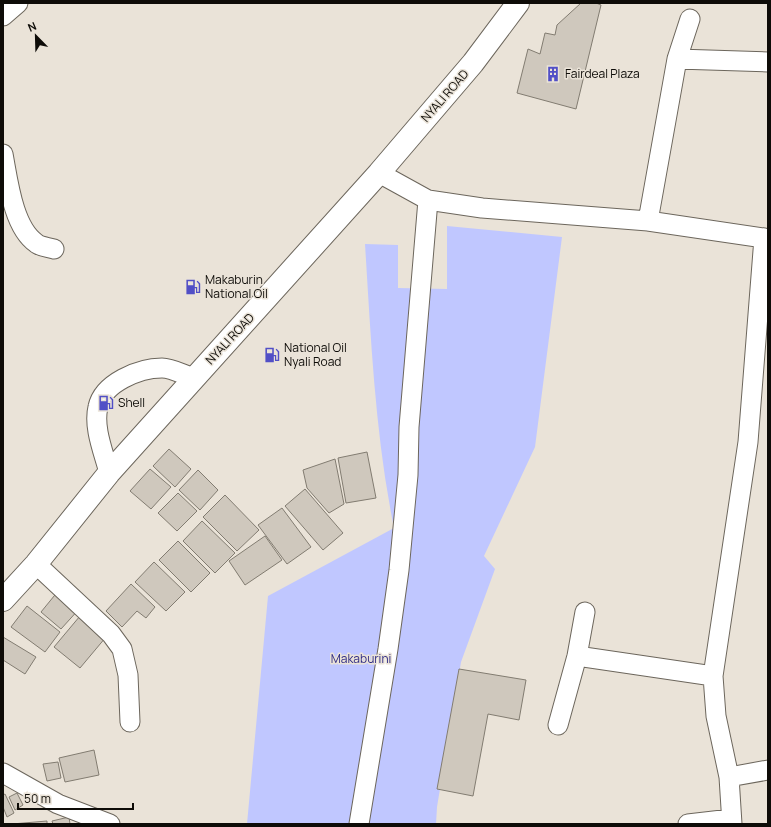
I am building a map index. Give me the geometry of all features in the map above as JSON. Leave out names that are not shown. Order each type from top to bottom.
[{"type":"highway","name":"NYALI ROAD","points":[[3,600],[36,564],[109,473],[379,173],[473,63],[512,5]]},
{"type":"street","points":[[3,16],[18,3]]},
{"type":"street","points":[[648,221],[677,59],[690,19]]},
{"type":"street","points":[[677,59],[768,62]]},
{"type":"street","points":[[3,154],[12,197],[27,235],[37,245],[54,249]]},
{"type":"street","points":[[379,173],[428,200],[482,208],[648,221],[766,238],[748,442],[713,676],[716,716],[729,777],[731,822],[688,824]]},
{"type":"street","points":[[359,824],[388,649],[399,570],[408,475],[409,427],[428,200]]},
{"type":"street","points":[[109,473],[97,426],[98,407],[104,393],[113,384],[136,373],[162,368],[194,378]]},
{"type":"street","points":[[36,564],[111,634],[122,648],[128,675],[130,722]]},
{"type":"street","points":[[558,725],[577,656],[585,612]]},
{"type":"street","points":[[577,656],[713,676]]},
{"type":"street","points":[[729,777],[768,770]]},
{"type":"street","points":[[3,773],[58,804],[110,824]]},
{"type":"green space","name":"Makaburini","points":[[447,226],[562,237],[535,447],[484,556],[495,569],[461,662],[437,807],[436,824],[247,824],[268,596],[394,528],[382,458],[378,422],[365,244],[398,245],[398,288],[447,289]]},
{"type":"building","name":"Fairdeal Plaza","points":[[581,3],[596,3],[601,5],[576,109],[517,93],[528,49],[540,54],[545,33],[555,35],[557,25]]},
{"type":"building","points":[[169,449],[191,469],[175,487],[153,466]]},
{"type":"building","points":[[367,452],[376,498],[346,503],[338,458]]},
{"type":"building","points":[[335,459],[344,504],[329,513],[307,488],[303,470]]},
{"type":"building","points":[[150,469],[171,487],[151,509],[130,491]]},
{"type":"building","points":[[198,470],[218,490],[200,510],[179,490]]},
{"type":"building","points":[[305,489],[343,533],[323,550],[285,506]]},
{"type":"building","points":[[178,493],[197,511],[177,531],[158,513]]},
{"type":"building","points":[[225,495],[259,530],[237,551],[203,517]]},
{"type":"building","points":[[282,508],[311,547],[287,564],[258,525]]},
{"type":"building","points":[[202,521],[235,553],[215,573],[183,541]]},
{"type":"building","points":[[265,536],[282,560],[245,585],[229,561]]},
{"type":"building","points":[[178,541],[210,573],[191,592],[159,560]]},
{"type":"building","points":[[154,562],[185,592],[166,611],[135,582]]},
{"type":"building","points":[[131,584],[155,607],[146,618],[137,611],[122,627],[106,611]]},
{"type":"building","points":[[59,590],[80,608],[61,629],[41,612]]},
{"type":"building","points":[[27,606],[60,632],[45,652],[11,627]]},
{"type":"building","points":[[80,616],[106,637],[80,668],[54,647]]},
{"type":"building","points":[[3,637],[36,657],[25,674],[3,660]]},
{"type":"building","points":[[459,669],[526,680],[519,720],[488,714],[473,796],[437,789]]},
{"type":"building","points":[[94,750],[99,775],[65,782],[59,758]]},
{"type":"building","points":[[58,762],[61,778],[47,781],[43,764]]},
{"type":"building","points":[[17,793],[23,805],[15,810],[9,797]]},
{"type":"building","points":[[5,794],[14,813],[7,817],[3,807],[3,795]]},
{"type":"building","points":[[69,817],[70,824],[53,824],[52,821]]},
{"type":"building","points":[[47,821],[47,824],[12,824]]},
{"type":"place","name":"Fairdeal Plaza","points":[[553,74]]},
{"type":"place","name":"Makaburin National Oil","points":[[193,287]]},
{"type":"place","name":"National Oil Nyali Road","points":[[272,355]]},
{"type":"place","name":"Shell","points":[[106,403]]}]
